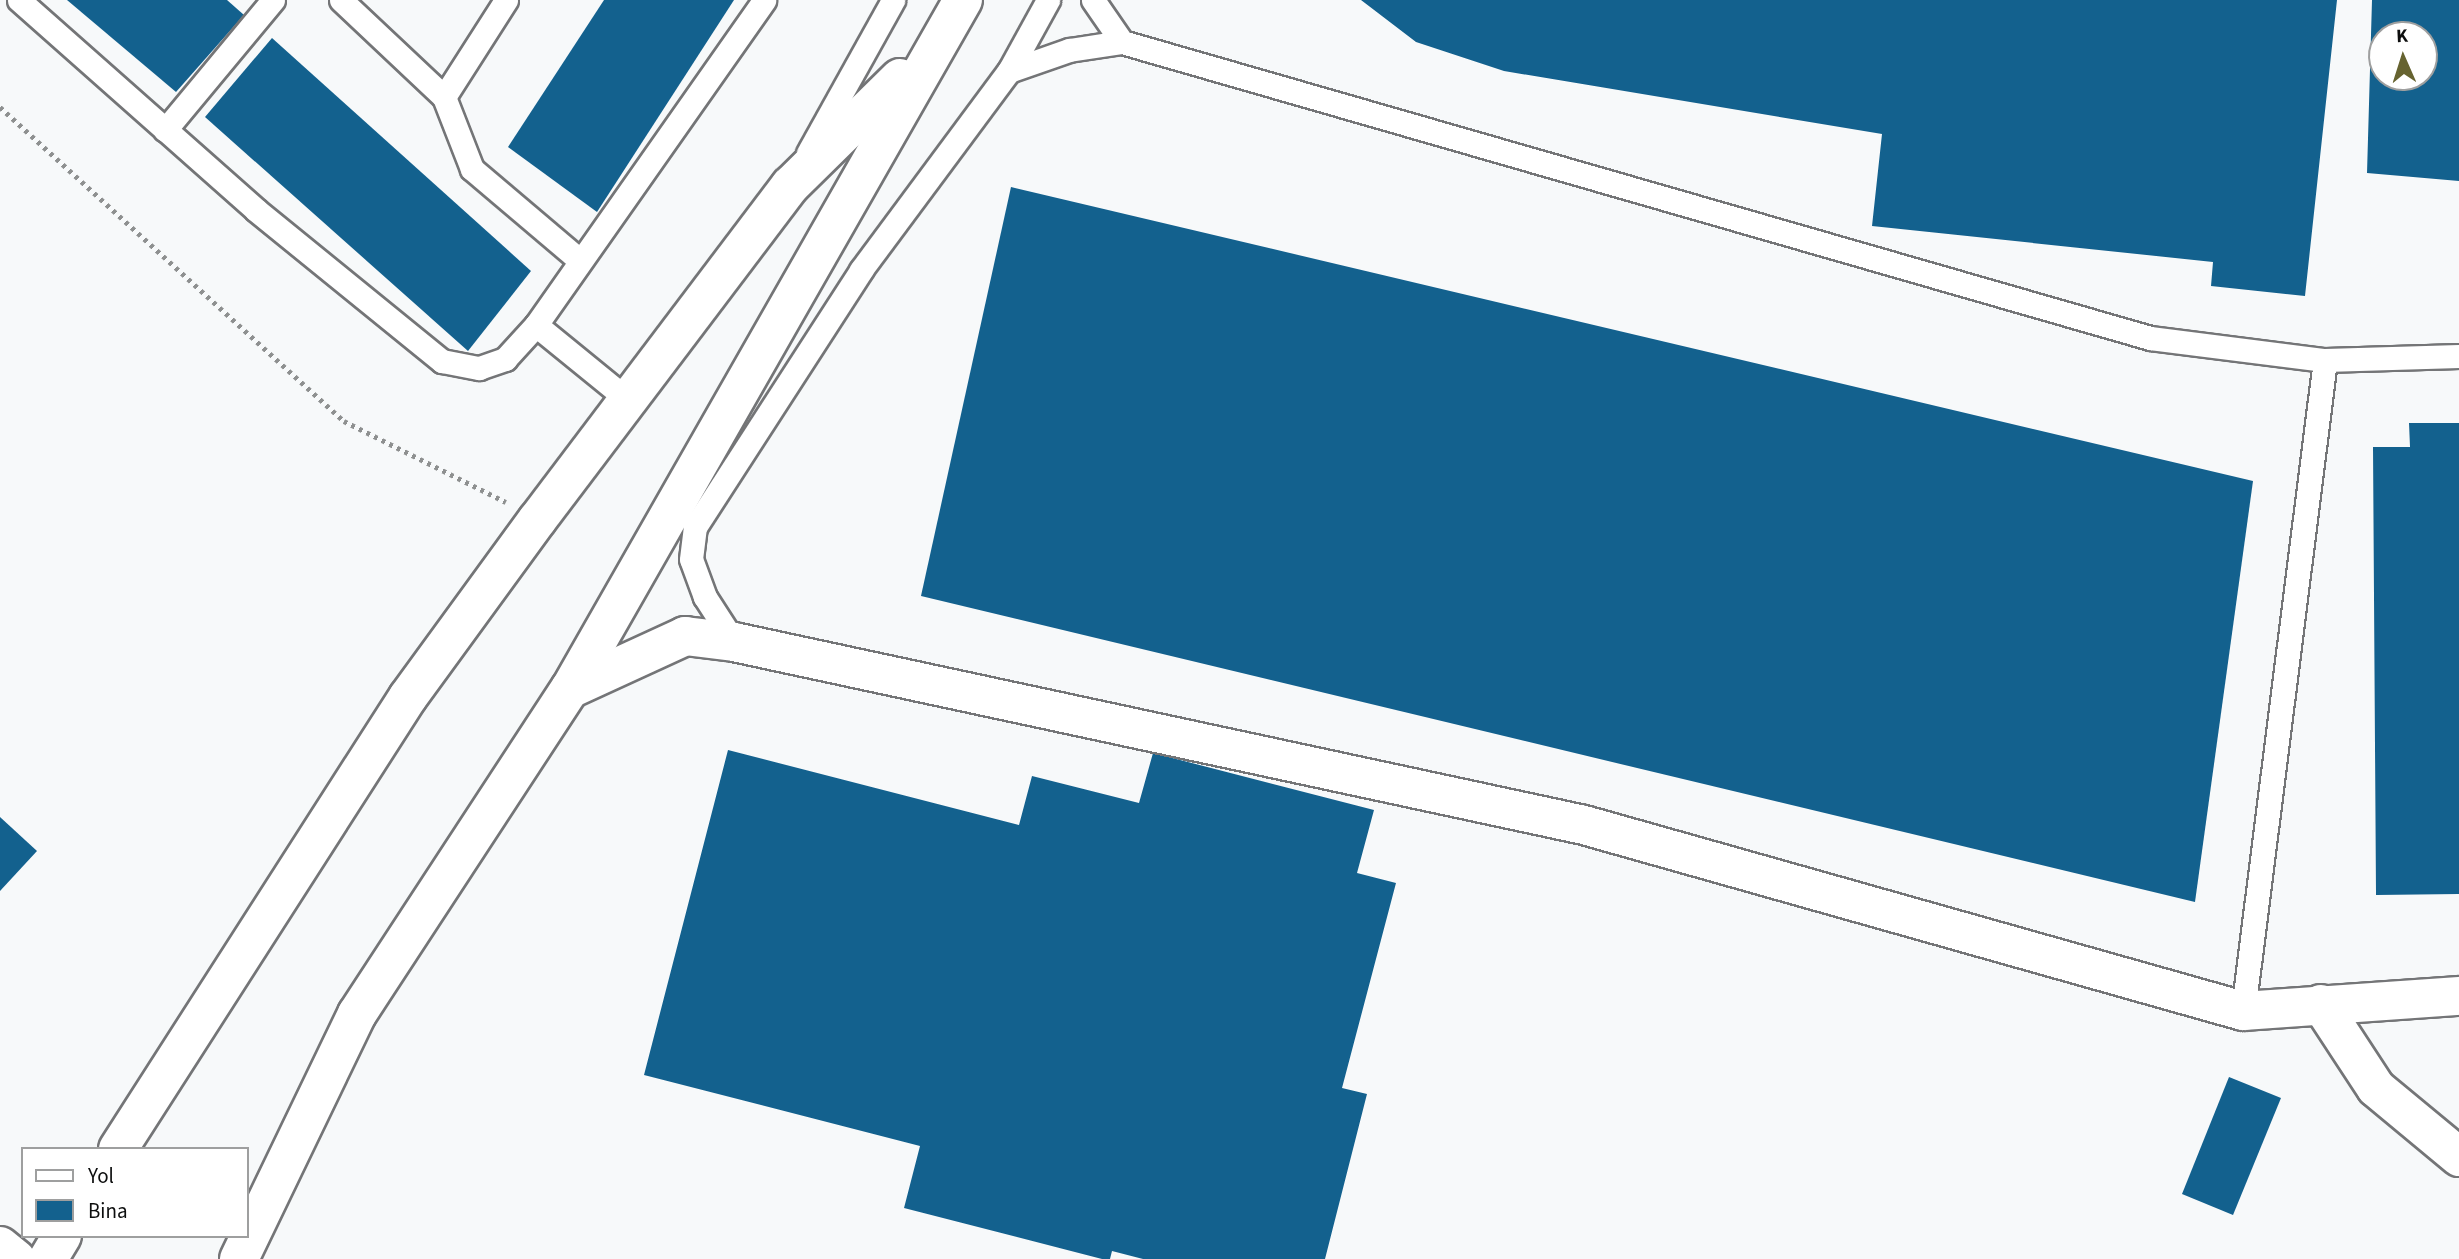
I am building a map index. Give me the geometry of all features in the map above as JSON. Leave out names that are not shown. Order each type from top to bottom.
[{"type":"street","points":[[239,1259],[357,1014],[570,689],[932,47],[963,1]]},
{"type":"street","points":[[119,1147],[408,697],[538,519],[790,186],[932,47]]},
{"type":"street","points":[[570,689],[685,636],[733,642],[1584,825],[2243,1011],[2459,996]]},
{"type":"street","points":[[2322,1004],[2376,1088],[2459,1157]]},
{"type":"street","points":[[48,1259],[61,1238]]},
{"type":"street","points":[[0,1246],[16,1259]]},
{"type":"lane","points":[[19,0],[165,130],[443,361],[479,368],[505,359],[536,325],[578,259],[764,0]]},
{"type":"lane","points":[[165,130],[273,0]]},
{"type":"lane","points":[[341,0],[444,97],[472,169],[578,259]]},
{"type":"lane","points":[[444,97],[506,0]]},
{"type":"lane","points":[[790,186],[893,0]]},
{"type":"lane","points":[[733,642],[705,597],[691,559],[695,527],[861,270],[1009,71],[1048,0]]},
{"type":"lane","points":[[1093,0],[1122,42]]},
{"type":"lane","points":[[1009,71],[1069,50],[1122,42],[2150,338],[2325,360],[2459,356]]},
{"type":"lane","points":[[536,325],[628,400]]},
{"type":"lane","points":[[2243,1011],[2247,944],[2325,360]]},
{"type":"path","points":[[0,107],[344,421],[538,519]]},
{"type":"building","points":[[67,0],[227,0],[244,15],[176,92]]},
{"type":"building","points":[[604,0],[734,0],[597,212],[508,147]]},
{"type":"building","points":[[1361,0],[2337,0],[2305,296],[2211,286],[2213,262],[1872,226],[1882,134],[1504,71],[1416,42]]},
{"type":"building","points":[[2372,0],[2459,0],[2459,181],[2367,173],[2369,91],[2438,91],[2438,21],[2371,21]]},
{"type":"building","points":[[272,38],[531,271],[468,351],[205,117]]},
{"type":"building","points":[[1011,187],[2253,481],[2195,902],[921,596]]},
{"type":"building","points":[[2409,423],[2459,423],[2459,894],[2376,895],[2373,447],[2410,447]]},
{"type":"building","points":[[728,750],[1019,825],[1032,776],[1139,803],[1153,753],[1374,810],[1357,873],[1396,883],[1342,1088],[1367,1094],[1325,1259],[1143,1259],[1112,1251],[1110,1259],[1102,1259],[904,1208],[920,1146],[644,1075]]},
{"type":"building","points":[[0,817],[37,851],[0,891]]},
{"type":"building","points":[[2229,1077],[2281,1098],[2233,1215],[2182,1194]]}]
